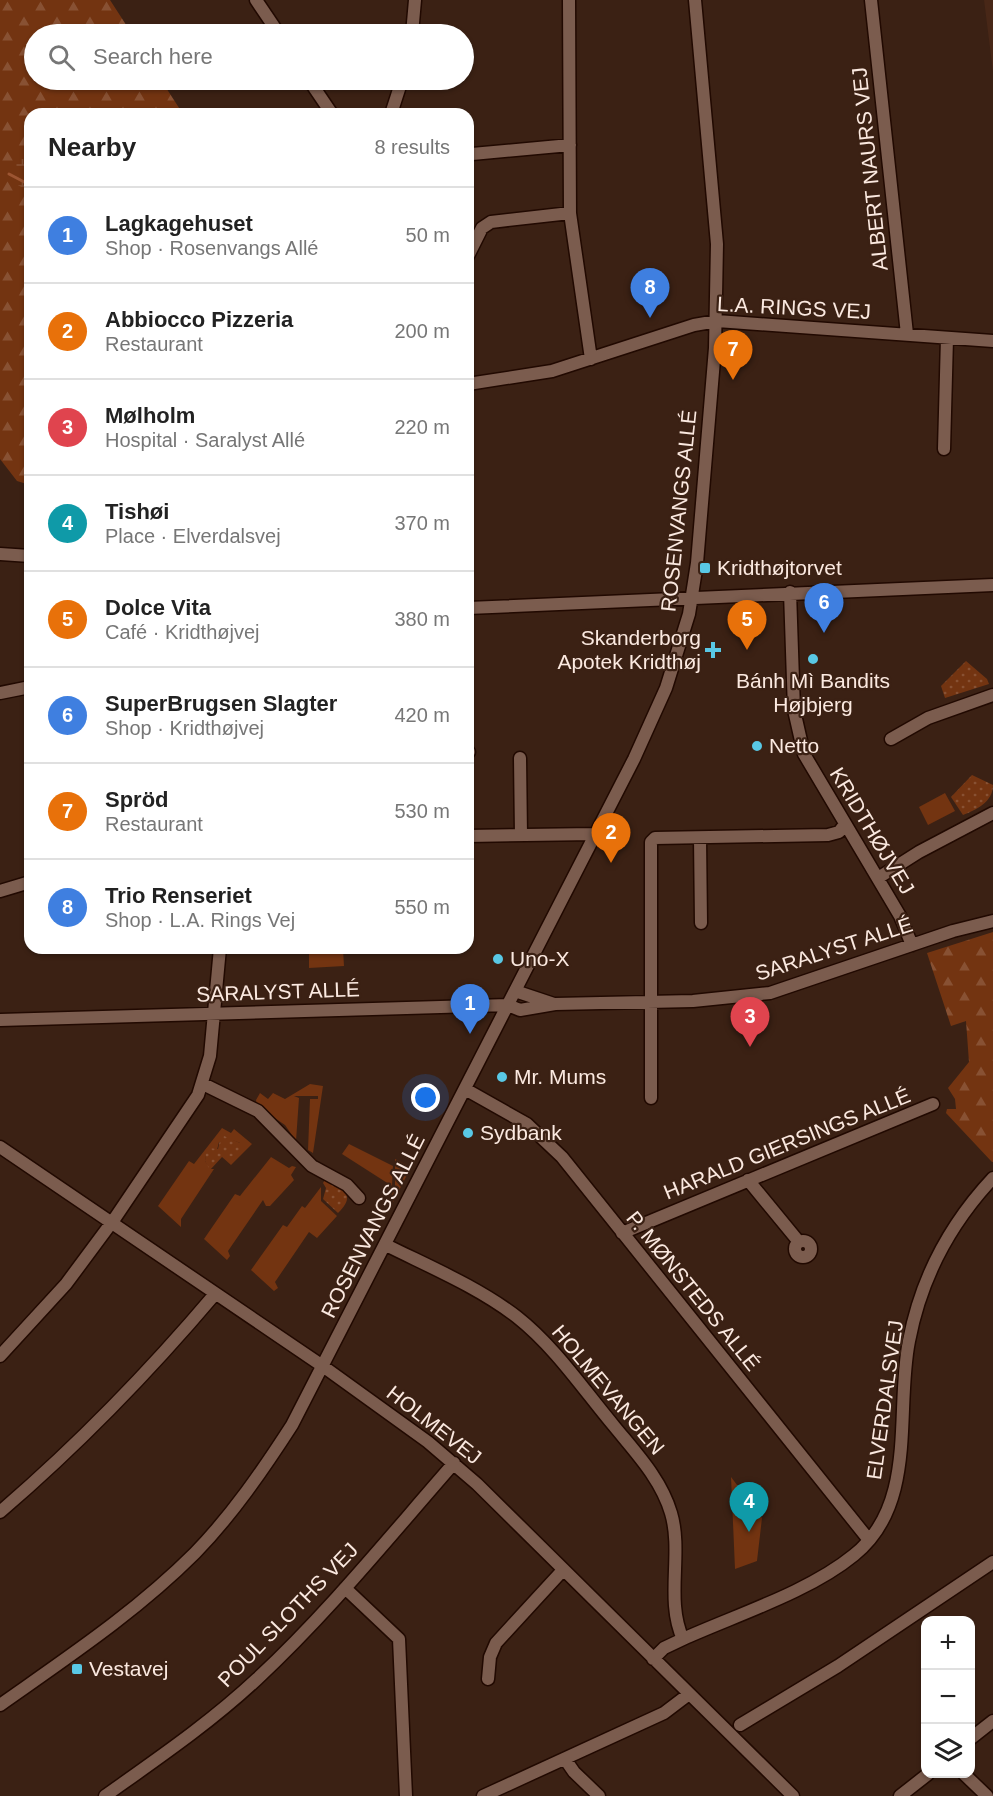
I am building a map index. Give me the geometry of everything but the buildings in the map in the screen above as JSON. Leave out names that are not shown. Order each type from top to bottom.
[{"type":"street","points":[[256,0],[272,24]]},
{"type":"street","points":[[413,24],[415,0]]},
{"type":"street","points":[[569,0],[570,213],[591,359]]},
{"type":"street","name":"ROSENVANGS ALLÉ","points":[[2,1704],[122,1619],[196,1551],[258,1476],[292,1425],[324,1367],[508,1005],[666,688],[682,642],[693,597],[717,321],[713,193],[695,0]]},
{"type":"street","name":"ALBERT NAURS VEJ","points":[[872,0],[907,334]]},
{"type":"street","points":[[316,90],[328,108]]},
{"type":"street","points":[[393,108],[399,90]]},
{"type":"street","points":[[474,154],[570,145]]},
{"type":"street","points":[[474,244],[482,228],[491,222],[570,213]]},
{"type":"street","name":"L.A. RINGS VEJ","points":[[474,383],[526,377],[591,359],[694,325],[717,321],[993,342]]},
{"type":"street","points":[[944,449],[947,338]]},
{"type":"street","points":[[0,554],[24,556]]},
{"type":"street","points":[[474,608],[790,592],[993,585]]},
{"type":"street","name":"KRIDTHØJVEJ","points":[[790,592],[795,710],[800,741],[812,769],[900,916],[912,945]]},
{"type":"street","points":[[0,693],[24,688]]},
{"type":"street","points":[[891,739],[928,718],[993,695]]},
{"type":"street","points":[[520,758],[521,836]]},
{"type":"street","points":[[878,878],[919,852],[993,813]]},
{"type":"street","points":[[651,1098],[649,846],[655,838],[828,835],[839,832],[845,824]]},
{"type":"street","points":[[474,836],[594,834]]},
{"type":"street","points":[[700,838],[700,923]]},
{"type":"street","points":[[0,891],[24,884]]},
{"type":"street","name":"SARALYST ALLÉ","points":[[0,1020],[508,1005],[520,1010],[555,1004],[729,999],[771,993],[912,945],[993,921]]},
{"type":"street","points":[[0,1356],[66,1284],[190,1108],[203,1084],[210,1056],[219,954]]},
{"type":"street","name":"SARALYST ALLÉ","points":[[515,991],[555,1004]]},
{"type":"street","points":[[203,1084],[258,1111],[312,1166],[347,1185],[359,1198]]},
{"type":"street","name":"P. MØNSTEDS ALLÉ","points":[[465,1089],[527,1124],[562,1157],[869,1540]]},
{"type":"street","name":"HARALD GIERSINGS ALLÉ","points":[[622,1233],[933,1104]]},
{"type":"street","name":"HOLMEVEJ","points":[[0,1147],[324,1367],[454,1463],[793,1796]]},
{"type":"street","name":"ELVERDALSVEJ","points":[[653,1659],[664,1648],[821,1576],[855,1555],[869,1540],[886,1512],[898,1469],[909,1341],[920,1295],[943,1243],[961,1215],[993,1178]]},
{"type":"street","points":[[748,1180],[799,1242]]},
{"type":"street","name":"HOLMEVANGEN","points":[[386,1245],[479,1293],[518,1318],[548,1346],[650,1470],[667,1499],[676,1536],[676,1611],[683,1639]]},
{"type":"street","points":[[0,1512],[59,1461],[108,1412],[215,1294]]},
{"type":"street","name":"POUL SLOTHS VEJ","points":[[105,1796],[181,1743],[229,1704],[288,1649],[345,1588],[454,1463]]},
{"type":"street","points":[[740,1725],[838,1666],[993,1562]]},
{"type":"street","points":[[488,1679],[490,1657],[496,1643],[506,1629],[562,1570]]},
{"type":"street","points":[[345,1588],[393,1630],[399,1639],[402,1650],[406,1796]]},
{"type":"street","points":[[0,1689],[2,1704]]},
{"type":"street","points":[[483,1796],[664,1713],[689,1694]]},
{"type":"street","points":[[975,1735],[993,1721]]},
{"type":"street","points":[[565,1759],[574,1772],[599,1796]]},
{"type":"street","points":[[900,1796],[922,1778]]},
{"type":"street","points":[[969,1778],[987,1796]]},
{"type":"shaded area","points":[[984,0],[993,0],[993,72]]},
{"type":"green space","points":[[0,0],[110,0],[126,24],[24,24],[24,90],[167,90],[179,108],[24,108],[24,483],[17,481],[0,459]]},
{"type":"green space","points":[[15,155],[24,159],[24,189],[16,184],[18,175],[13,167]]},
{"type":"green space","points":[[966,661],[987,679],[989,684],[945,698],[941,686]]},
{"type":"green space","points":[[972,775],[993,785],[992,791],[987,801],[963,815],[951,797]]},
{"type":"green space","points":[[945,793],[955,811],[928,825],[919,807]]},
{"type":"green space","points":[[993,932],[992,1162],[946,1113],[947,1109],[956,1109],[955,1099],[948,1088],[969,1062],[966,1021],[951,1026],[927,953]]},
{"type":"green space","points":[[309,954],[343,954],[344,966],[309,968]]},
{"type":"green space","points":[[310,1084],[323,1086],[313,1153],[308,1150],[310,1099],[318,1099],[318,1096],[294,1096],[299,1098],[296,1141],[285,1125],[257,1106],[256,1100],[260,1093],[268,1099],[273,1093],[285,1099]]},
{"type":"green space","points":[[222,1128],[231,1133],[234,1129],[252,1144],[231,1165],[222,1157],[240,1143],[232,1140],[219,1142],[217,1150],[207,1149],[205,1161],[211,1169],[214,1169],[181,1219],[181,1227],[158,1206],[189,1161],[194,1164]]},
{"type":"green space","points":[[224,1136],[240,1143],[243,1149],[238,1156],[222,1157],[210,1170],[205,1161],[206,1150],[208,1148],[218,1149],[220,1140]]},
{"type":"green space","points":[[349,1144],[393,1166],[392,1186],[342,1154]]},
{"type":"green space","points":[[271,1157],[289,1168],[296,1167],[291,1175],[294,1180],[270,1206],[266,1206],[263,1200],[228,1251],[230,1256],[227,1260],[204,1239],[235,1194],[240,1196]]},
{"type":"green space","points":[[395,1159],[407,1165],[408,1173],[390,1208],[385,1205],[395,1188]]},
{"type":"green space","points":[[326,1178],[346,1193],[347,1201],[338,1213],[323,1199],[326,1188],[323,1183]]},
{"type":"green space","points":[[321,1187],[321,1201],[337,1216],[317,1238],[309,1232],[275,1282],[278,1288],[274,1291],[251,1270],[283,1225],[287,1227],[302,1206],[305,1208]]},
{"type":"green space","points":[[731,1477],[762,1518],[757,1561],[735,1569]]},
{"type":"waterway","points":[[9,174],[24,182]]},
{"type":"place","name":"Trio Renseriet","points":[[650,318]]},
{"type":"place","name":"Spröd","points":[[733,380]]},
{"type":"place","name":"Kridthøjtorvet","points":[[705,568]]},
{"type":"place","name":"SuperBrugsen Slagter","points":[[824,633]]},
{"type":"place","name":"Skanderborg Apotek Kridthøj","points":[[713,650]]},
{"type":"place","name":"Dolce Vita","points":[[747,650]]},
{"type":"place","name":"Bánh Mì Bandits Højbjerg","points":[[813,659]]},
{"type":"place","name":"Netto","points":[[757,746]]},
{"type":"place","name":"Abbiocco Pizzeria","points":[[611,863]]},
{"type":"place","name":"Uno-X","points":[[498,959]]},
{"type":"place","name":"Lagkagehuset","points":[[470,1034]]},
{"type":"place","name":"Mølholm","points":[[750,1047]]},
{"type":"place","name":"Mr. Mums","points":[[502,1077]]},
{"type":"place","name":"Sydbank","points":[[468,1133]]},
{"type":"place","name":"Tishøi","points":[[749,1532]]},
{"type":"place","name":"Vestavej","points":[[77,1669]]}]
